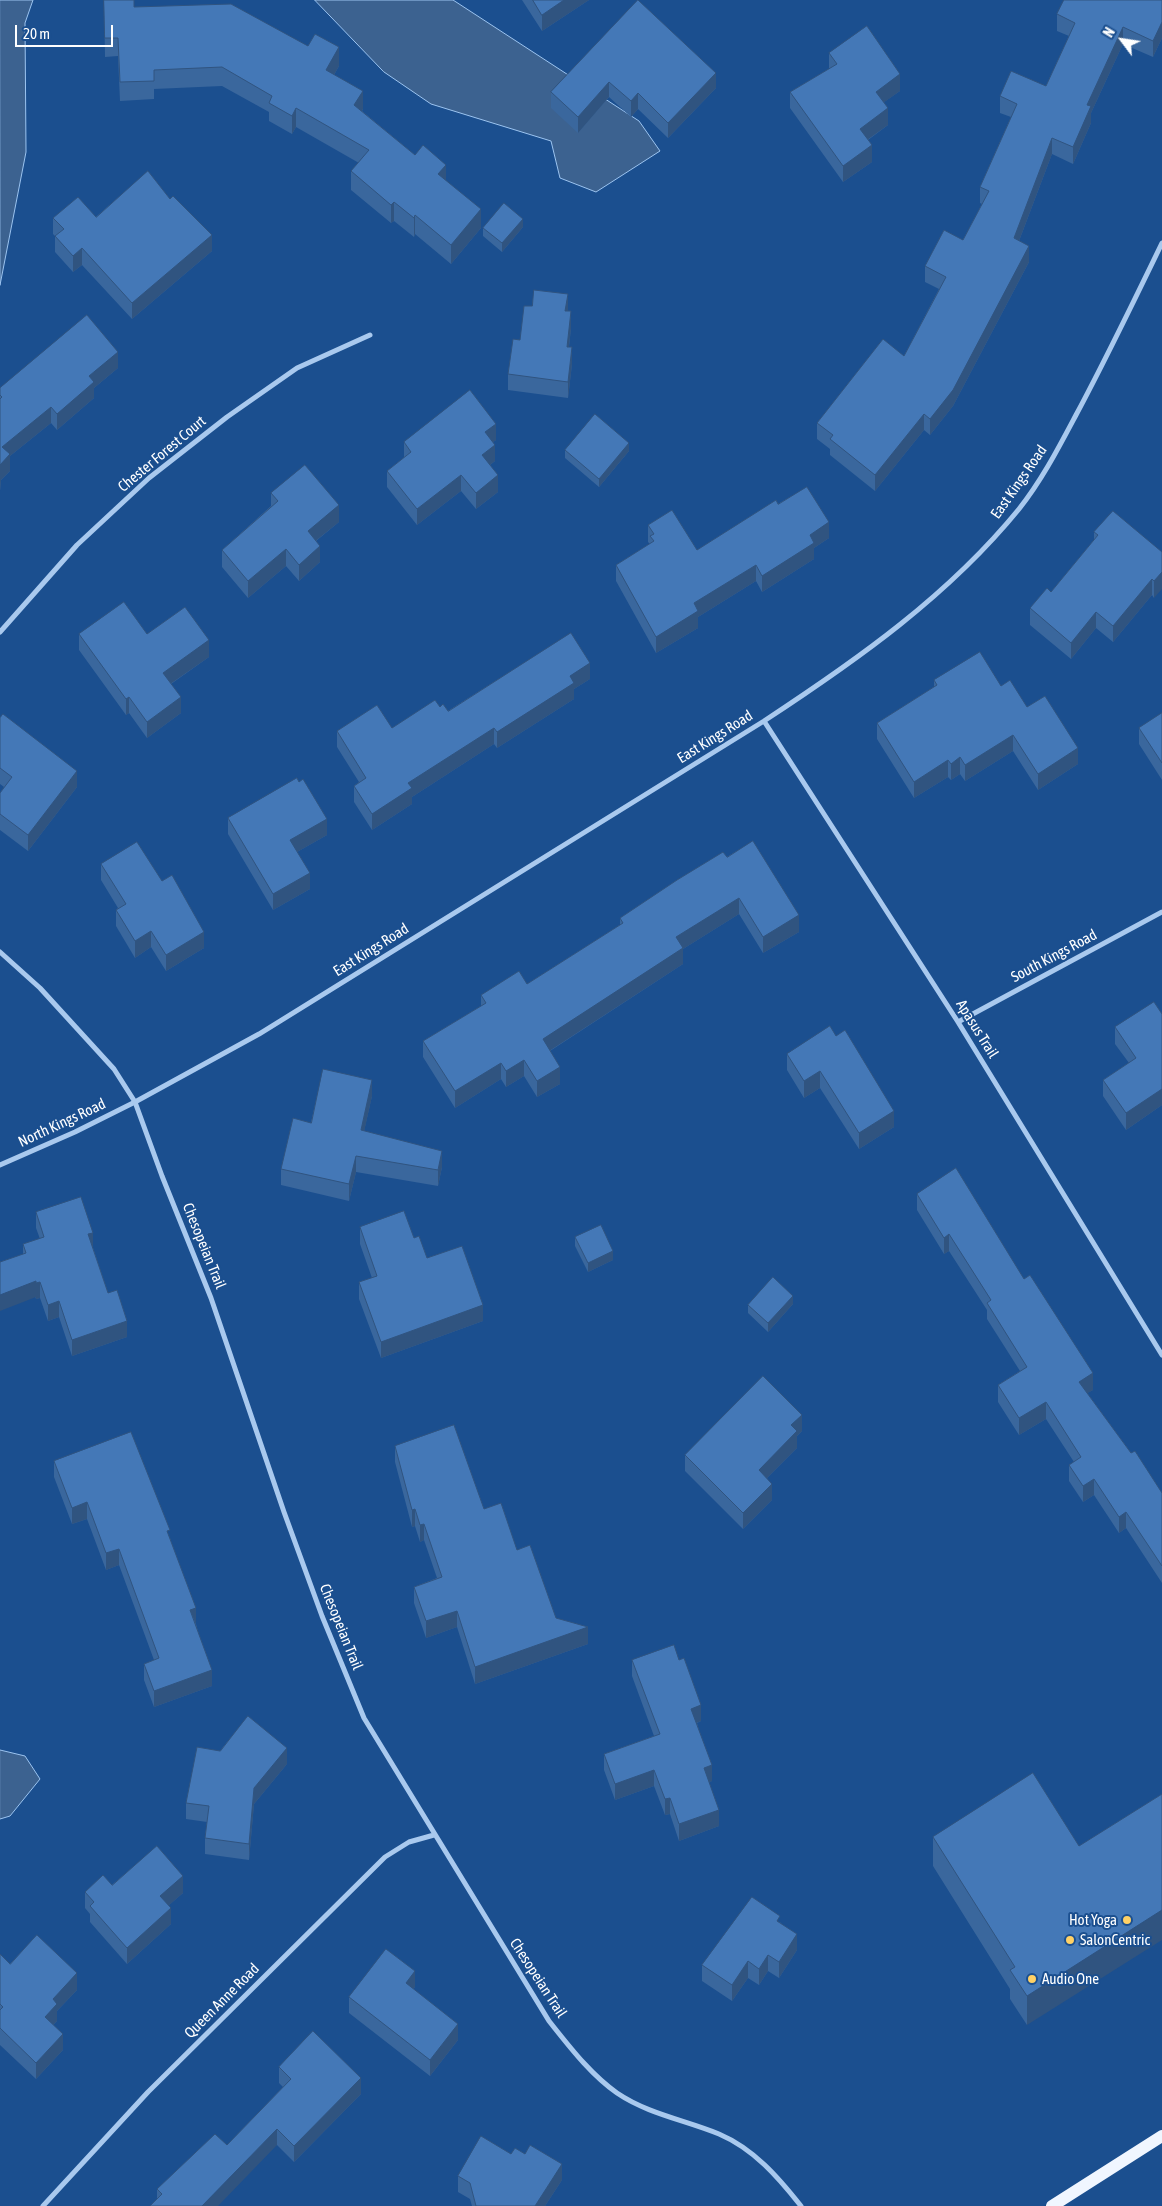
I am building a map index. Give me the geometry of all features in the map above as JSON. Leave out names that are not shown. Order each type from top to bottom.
[{"type":"main road","points":[[1052,2206],[1162,2136]]},
{"type":"street","name":"East Kings Road","points":[[134,1102],[267,1029],[764,721],[834,675],[917,611],[974,560],[1020,508],[1051,462],[1097,377],[1162,243]]},
{"type":"street","name":"Chester Forest Court","points":[[0,632],[77,545],[149,478],[226,417],[297,368],[370,335]]},
{"type":"street","name":"Apasus Trail","points":[[764,721],[958,1022],[1162,1355]]},
{"type":"street","name":"South Kings Road","points":[[958,1022],[1162,912]]},
{"type":"street","name":"Chesopeian Trail","points":[[0,952],[40,988],[114,1069],[134,1102],[211,1298],[284,1512],[322,1616],[364,1718],[549,2021],[584,2063],[616,2093],[653,2112],[720,2135],[753,2154],[775,2174],[801,2206]]},
{"type":"street","name":"North Kings Road","points":[[0,1165],[75,1132],[134,1102]]},
{"type":"street","name":"Queen Anne Road","points":[[43,2206],[148,2092],[385,1856],[409,1842],[434,1835]]},
{"type":"water","points":[[0,0],[33,0],[25,23],[26,152],[0,285]]},
{"type":"water","points":[[315,0],[453,0],[639,121],[660,151],[596,192],[560,178],[551,141],[431,104],[384,72]]},
{"type":"water","points":[[0,1750],[25,1756],[40,1779],[10,1816],[0,1819]]},
{"type":"building","points":[[104,0],[134,0],[134,7],[231,4],[308,46],[315,34],[339,47],[326,70],[363,91],[354,105],[415,155],[423,145],[446,165],[438,174],[481,209],[451,245],[415,215],[414,218],[394,202],[391,205],[351,171],[369,150],[296,108],[292,116],[269,103],[272,96],[222,67],[154,70],[154,81],[120,82],[118,38],[105,38]]},
{"type":"building","points":[[533,0],[564,0],[542,15]]},
{"type":"building","points":[[638,0],[716,73],[668,123],[638,93],[631,101],[609,82],[578,117],[551,92]]},
{"type":"building","points":[[1064,0],[1162,0],[1162,22],[1153,41],[1123,27],[1087,105],[1091,106],[1073,147],[1052,138],[1014,238],[1029,246],[953,390],[930,419],[924,414],[875,475],[830,439],[833,435],[817,423],[883,339],[904,356],[946,277],[925,266],[944,230],[963,240],[989,191],[980,187],[1017,104],[1000,96],[1011,71],[1046,86],[1075,23],[1057,14]]},
{"type":"building","points":[[867,26],[900,74],[876,92],[888,108],[860,129],[872,145],[843,166],[790,92],[837,64],[829,53]]},
{"type":"building","points":[[148,171],[170,199],[173,196],[212,235],[132,303],[82,248],[73,256],[55,236],[64,229],[53,218],[78,197],[96,217]]},
{"type":"building","points":[[504,203],[523,219],[502,243],[483,228]]},
{"type":"building","points":[[534,290],[568,294],[565,311],[571,311],[567,347],[572,347],[568,382],[508,374],[513,339],[520,340],[524,306],[532,306]]},
{"type":"building","points":[[87,315],[118,352],[89,376],[94,382],[57,414],[51,407],[2,447],[10,454],[0,465],[0,399],[2,397],[0,395],[0,388]]},
{"type":"building","points":[[470,390],[496,424],[485,432],[495,445],[482,455],[498,475],[476,493],[461,475],[417,509],[387,471],[411,452],[404,442]]},
{"type":"building","points":[[595,414],[629,443],[599,479],[565,450]]},
{"type":"building","points":[[305,465],[339,505],[308,531],[320,546],[299,565],[286,549],[248,581],[222,550],[278,501],[271,493]]},
{"type":"building","points":[[807,487],[829,522],[810,535],[814,543],[762,576],[756,565],[694,603],[698,611],[656,637],[616,565],[654,541],[650,536],[654,534],[648,525],[672,510],[697,550],[776,500],[778,504]]},
{"type":"building","points":[[1113,511],[1162,552],[1162,572],[1154,581],[1152,579],[1113,626],[1096,612],[1071,643],[1030,608],[1047,588],[1051,592],[1098,535],[1094,532]]},
{"type":"building","points":[[124,602],[147,634],[185,607],[209,640],[163,673],[181,697],[147,722],[129,697],[126,699],[79,634]]},
{"type":"building","points":[[571,633],[590,663],[570,676],[574,683],[497,732],[494,728],[408,783],[412,788],[372,814],[354,786],[366,778],[337,731],[377,705],[392,728],[435,700],[440,707],[443,704],[448,711]]},
{"type":"building","points":[[980,652],[1001,686],[1010,680],[1027,707],[1045,696],[1078,748],[1038,774],[1013,735],[965,765],[960,757],[951,764],[948,760],[914,782],[877,723],[937,685],[934,680]]},
{"type":"building","points":[[1162,713],[1162,763],[1139,728]]},
{"type":"building","points":[[3,714],[77,771],[28,835],[0,814],[0,793],[12,777],[0,768],[0,718]]},
{"type":"building","points":[[297,778],[299,782],[303,779],[327,819],[290,840],[310,873],[273,894],[228,818]]},
{"type":"building","points":[[753,841],[799,915],[763,937],[739,898],[676,937],[683,948],[543,1039],[560,1067],[537,1081],[524,1060],[506,1071],[501,1063],[455,1091],[423,1041],[486,1003],[481,995],[519,971],[527,984],[623,923],[620,918],[677,880],[723,852],[727,857]]},
{"type":"building","points":[[137,842],[162,881],[172,875],[204,932],[166,955],[151,931],[135,941],[116,910],[126,904],[101,864]]},
{"type":"building","points":[[1154,1002],[1162,1014],[1162,1089],[1126,1113],[1103,1080],[1136,1058],[1115,1027]]},
{"type":"building","points":[[830,1026],[836,1036],[845,1030],[894,1111],[859,1133],[820,1071],[804,1081],[787,1054]]},
{"type":"building","points":[[323,1069],[372,1080],[361,1130],[442,1151],[438,1170],[356,1156],[349,1184],[281,1169],[293,1118],[311,1123]]},
{"type":"building","points":[[956,1168],[1024,1279],[1030,1275],[1093,1373],[1079,1382],[1131,1453],[1135,1451],[1162,1493],[1162,1566],[1126,1512],[1119,1517],[1094,1479],[1083,1486],[1069,1465],[1081,1457],[1046,1402],[1019,1418],[998,1385],[1027,1367],[987,1303],[991,1300],[949,1234],[944,1238],[917,1194]]},
{"type":"building","points":[[81,1197],[93,1233],[88,1234],[108,1293],[117,1290],[127,1321],[72,1340],[59,1301],[48,1305],[40,1282],[36,1283],[36,1281],[0,1295],[0,1262],[26,1253],[23,1244],[44,1237],[36,1212]]},
{"type":"building","points":[[404,1211],[414,1238],[419,1236],[427,1258],[462,1246],[483,1305],[381,1342],[359,1282],[377,1276],[360,1227]]},
{"type":"building","points":[[601,1225],[613,1251],[588,1263],[575,1237]]},
{"type":"building","points":[[773,1277],[793,1296],[768,1323],[748,1305]]},
{"type":"building","points":[[763,1376],[802,1415],[791,1425],[797,1431],[759,1470],[772,1484],[743,1513],[685,1455]]},
{"type":"building","points":[[454,1425],[484,1509],[501,1503],[517,1550],[530,1545],[556,1618],[588,1627],[475,1667],[457,1611],[426,1621],[414,1587],[442,1577],[424,1524],[420,1525],[415,1509],[412,1510],[395,1446]]},
{"type":"building","points":[[131,1432],[170,1530],[167,1531],[196,1608],[190,1610],[212,1670],[154,1691],[144,1664],[159,1658],[119,1549],[106,1553],[87,1502],[72,1508],[54,1461]]},
{"type":"building","points":[[674,1645],[679,1660],[684,1658],[701,1705],[691,1709],[712,1765],[704,1768],[719,1810],[679,1824],[670,1798],[665,1799],[654,1770],[615,1784],[604,1754],[660,1734],[632,1660]]},
{"type":"building","points":[[248,1716],[287,1748],[254,1788],[249,1844],[205,1838],[209,1806],[186,1803],[197,1747],[220,1751]]},
{"type":"building","points":[[1033,1773],[1079,1846],[1162,1794],[1162,1910],[1027,1996],[1010,1970],[1015,1967],[933,1837]]},
{"type":"building","points":[[157,1846],[183,1876],[160,1896],[171,1908],[127,1948],[90,1906],[94,1902],[85,1892],[103,1875],[112,1885]]},
{"type":"building","points":[[752,1897],[780,1916],[777,1921],[797,1934],[779,1962],[768,1955],[759,1969],[748,1961],[732,1985],[702,1965]]},
{"type":"building","points":[[37,1935],[77,1973],[53,1999],[57,2004],[45,2017],[63,2034],[36,2063],[0,2028],[0,2010],[3,2007],[0,2004],[0,1954],[10,1964]]},
{"type":"building","points":[[386,1949],[415,1971],[406,1983],[458,2024],[430,2060],[349,1997]]},
{"type":"building","points":[[313,2031],[361,2078],[294,2146],[277,2129],[202,2206],[150,2206],[162,2194],[157,2189],[215,2134],[227,2145],[291,2079],[279,2067]]},
{"type":"building","points":[[481,2136],[511,2154],[515,2148],[525,2154],[530,2145],[562,2164],[535,2206],[476,2206],[470,2183],[458,2176]]},
{"type":"place","name":"Hot Yoga","points":[[1127,1920]]},
{"type":"place","name":"SalonCentric","points":[[1070,1940]]},
{"type":"place","name":"Audio One","points":[[1032,1979]]}]
